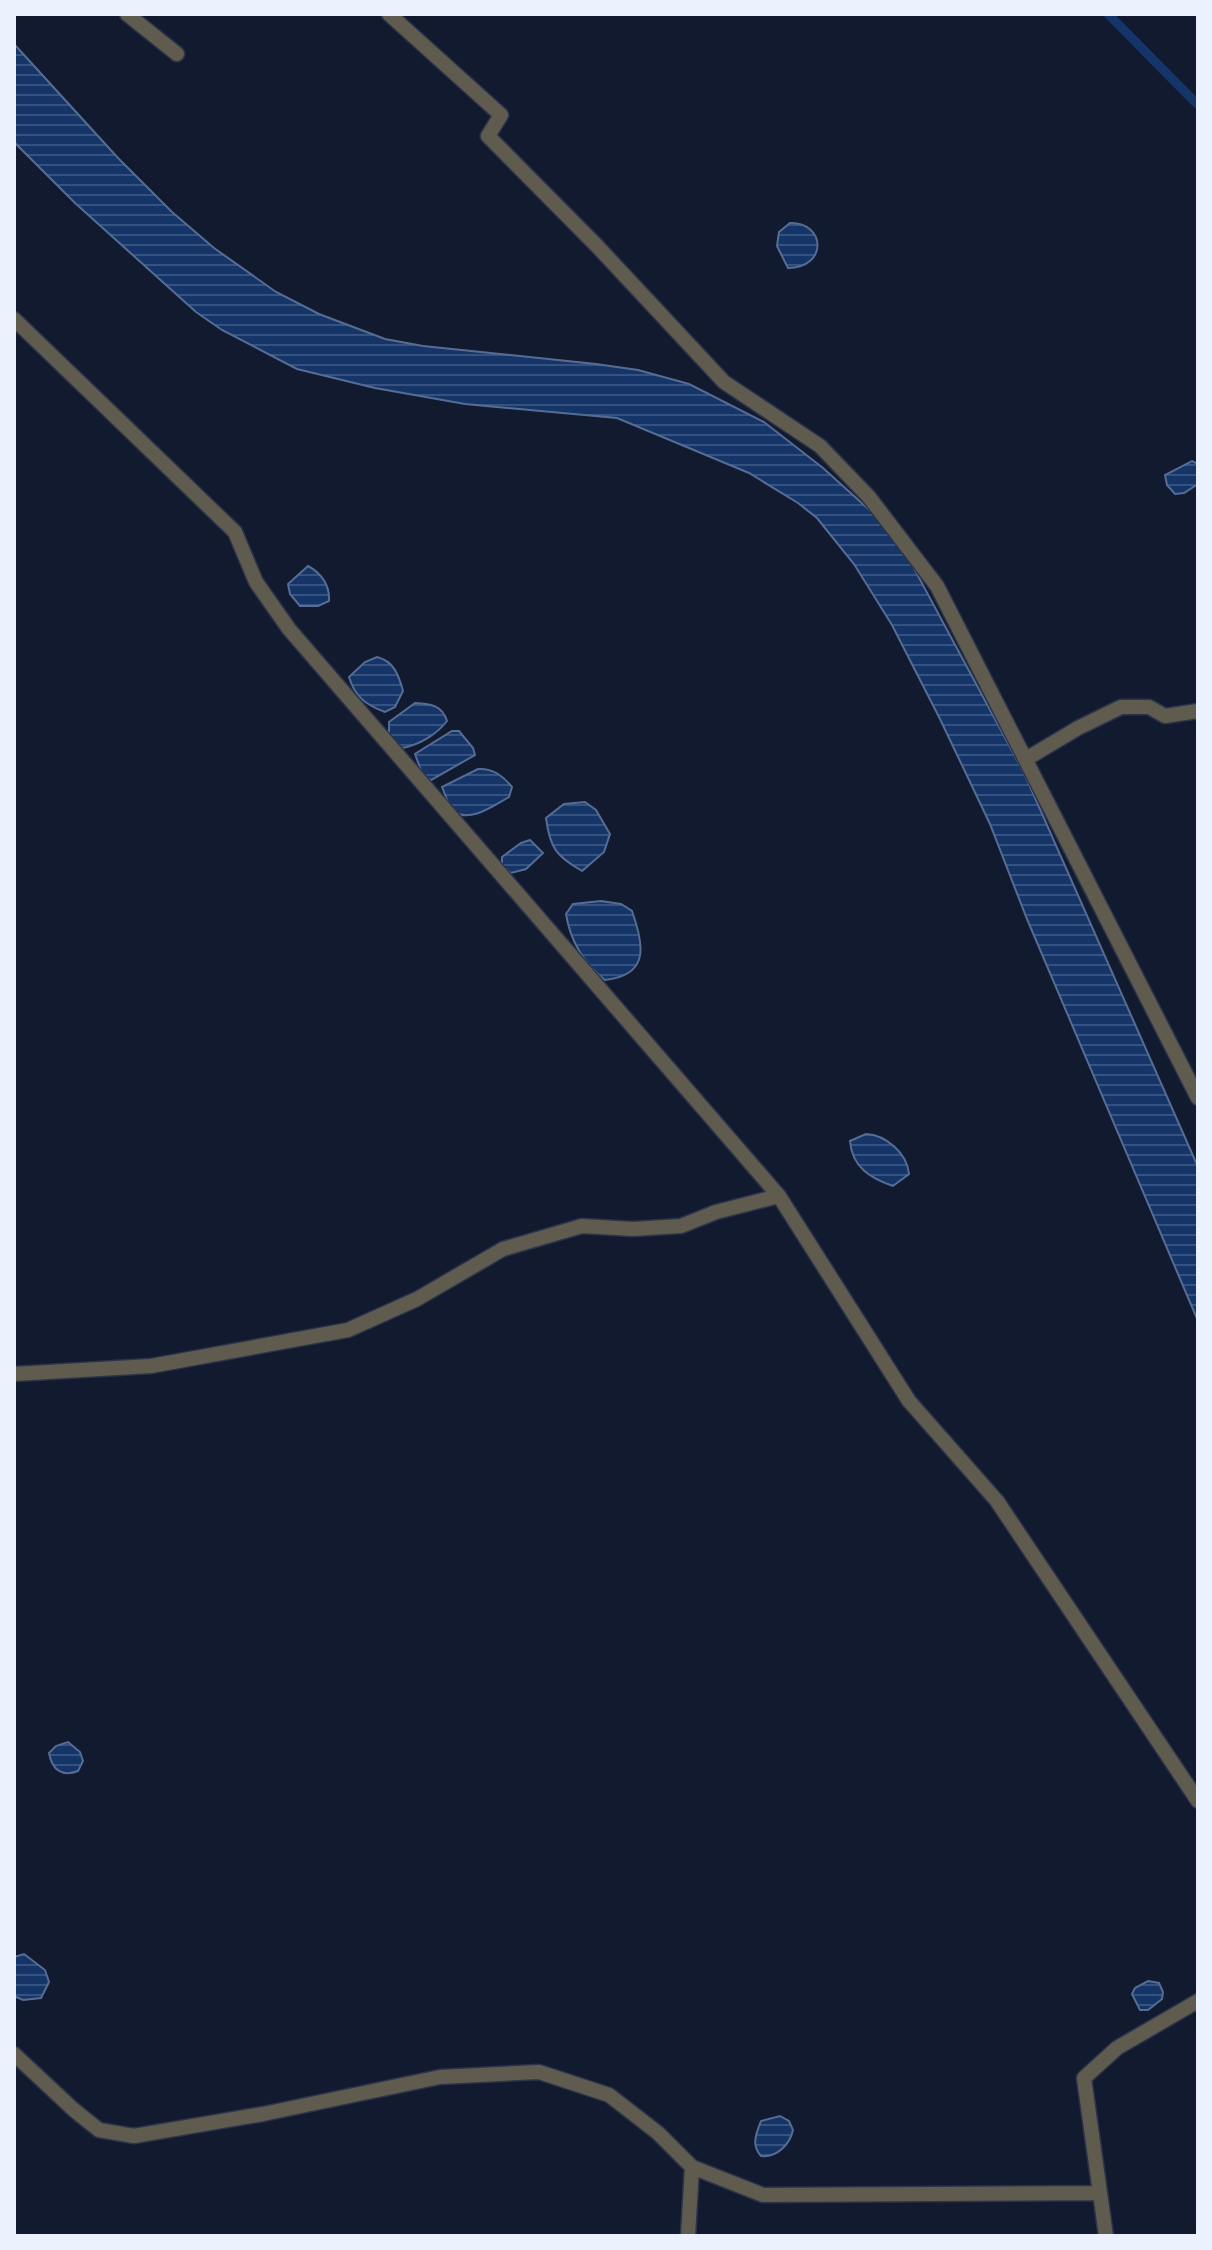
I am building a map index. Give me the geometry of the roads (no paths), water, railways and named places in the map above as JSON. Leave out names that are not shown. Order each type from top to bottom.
[{"type":"street","points":[[127,14],[177,54]]},
{"type":"street","points":[[389,14],[501,115],[488,136],[598,247],[724,382],[820,446],[869,497],[937,586],[1198,1098]]},
{"type":"street","points":[[14,319],[235,532],[256,582],[289,629],[779,1196],[909,1401],[997,1501],[1198,1801]]},
{"type":"street","points":[[1026,759],[1121,707],[1149,707],[1165,716],[1198,711]]},
{"type":"street","points":[[14,1374],[151,1366],[336,1333],[417,1299],[503,1249],[582,1226],[633,1229],[681,1226],[716,1212],[779,1196]]},
{"type":"street","points":[[1106,2236],[1084,2078],[1117,2048],[1198,2001]]},
{"type":"street","points":[[14,2054],[99,2130],[134,2136],[263,2114],[440,2077],[539,2072],[609,2095],[658,2133],[692,2167],[763,2195],[1100,2193]]},
{"type":"street","points":[[688,2236],[692,2167]]},
{"type":"water","points":[[14,44],[172,212],[214,248],[276,292],[319,314],[385,339],[638,370],[689,384],[764,422],[823,468],[875,515],[910,561],[1024,773],[1198,1167],[1198,1321],[1027,919],[990,824],[892,625],[854,564],[817,518],[749,473],[617,418],[465,404],[375,388],[297,369],[222,330],[196,312],[75,203],[14,142]]},
{"type":"water","points":[[790,223],[810,229],[818,245],[811,260],[788,268],[777,246],[779,232]]},
{"type":"water","points":[[1192,461],[1198,464],[1198,484],[1184,493],[1175,494],[1167,485],[1165,475]]},
{"type":"water","points":[[308,566],[321,576],[328,590],[329,601],[318,606],[300,606],[290,594],[288,584]]},
{"type":"water","points":[[377,657],[392,666],[403,691],[395,707],[385,712],[362,699],[349,677],[365,662]]},
{"type":"water","points":[[415,703],[435,706],[447,721],[427,739],[402,748],[389,736],[389,722]]},
{"type":"water","points":[[452,731],[459,731],[475,755],[431,780],[423,776],[415,754]]},
{"type":"water","points":[[478,769],[493,771],[505,779],[512,787],[509,797],[474,814],[452,812],[442,787]]},
{"type":"water","points":[[585,802],[596,810],[610,834],[604,852],[582,871],[556,850],[546,818],[564,804]]},
{"type":"water","points":[[530,840],[543,853],[526,869],[511,873],[502,866],[502,857]]},
{"type":"water","points":[[601,901],[621,904],[632,911],[641,946],[640,956],[630,972],[605,980],[579,951],[566,914],[573,904]]},
{"type":"water","points":[[866,1134],[894,1146],[904,1159],[909,1174],[893,1186],[858,1165],[850,1141]]},
{"type":"water","points":[[68,1742],[80,1752],[83,1761],[78,1771],[67,1773],[55,1768],[49,1753],[56,1746]]},
{"type":"water","points":[[24,1954],[45,1970],[49,1982],[41,1998],[23,2000],[14,1996],[14,1957]]},
{"type":"water","points":[[1148,1981],[1159,1983],[1162,1999],[1148,2010],[1140,2010],[1132,1994],[1135,1988]]},
{"type":"water","points":[[780,2116],[789,2121],[793,2130],[791,2135],[786,2145],[777,2152],[761,2156],[755,2144],[761,2121]]},
{"type":"waterway","points":[[1108,14],[1198,105]]}]
